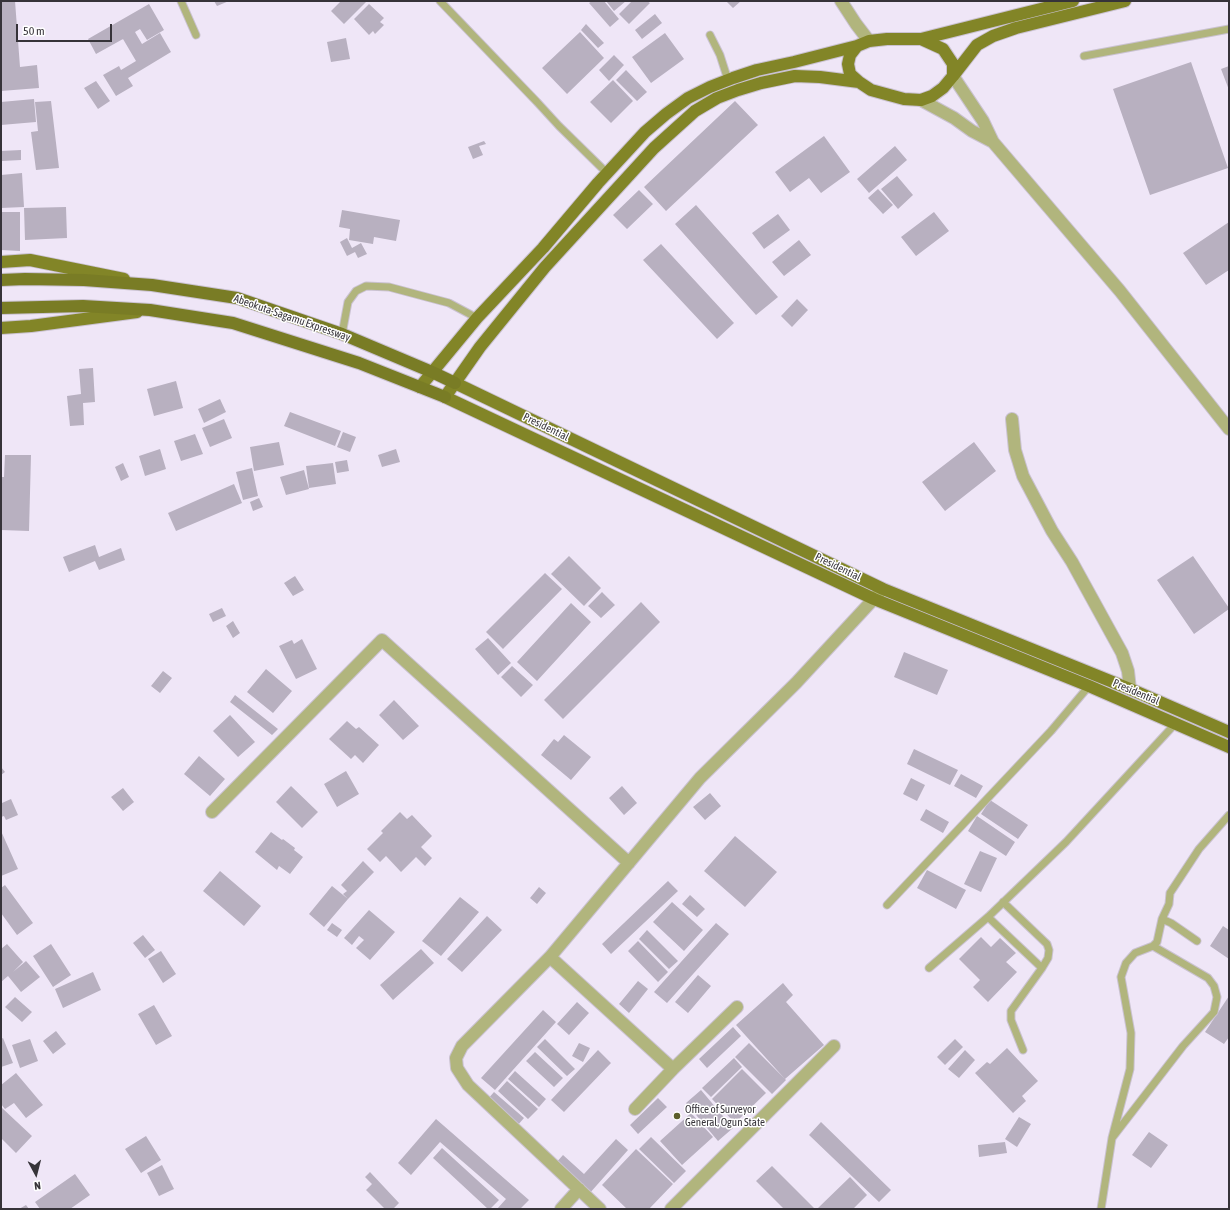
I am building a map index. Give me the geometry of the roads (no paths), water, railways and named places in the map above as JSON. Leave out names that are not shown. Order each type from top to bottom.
[{"type":"highway","name":"Abeokuta-Sagamu Expressway","points":[[1,280],[84,280],[152,285],[238,298],[342,334],[455,383]]},
{"type":"highway","name":"Abeokuta-Sagamu Expressway","points":[[1,308],[83,306],[150,310],[233,323],[359,363],[444,397]]},
{"type":"main road","points":[[420,387],[477,318],[543,248],[607,173],[645,132],[688,98],[710,87],[757,70],[857,46],[869,41],[887,39],[921,39],[1073,1]]},
{"type":"main road","points":[[857,46],[850,55],[848,64],[850,74],[859,82],[872,90],[885,94],[904,99],[921,100],[932,96],[943,88],[977,45],[993,36],[1016,28],[1126,1]]},
{"type":"main road","points":[[921,39],[943,49],[953,64],[953,76]]},
{"type":"main road","points":[[859,82],[820,77],[795,76],[761,83],[738,90],[717,98],[695,111],[654,148],[545,267],[480,347],[444,397],[874,599],[1088,686],[1229,747]]},
{"type":"main road","points":[[1,262],[30,260],[152,285]]},
{"type":"main road","points":[[1,328],[32,326],[150,310]]},
{"type":"main road","name":"Presidential","points":[[455,383],[883,589],[1130,689],[1229,732]]},
{"type":"street","points":[[841,1],[869,41]]},
{"type":"street","points":[[953,76],[983,121],[992,142],[1120,291],[1229,429]]},
{"type":"street","points":[[921,100],[954,118],[972,131],[992,142]]},
{"type":"street","points":[[1012,419],[1015,450],[1022,476],[1052,531],[1072,562],[1122,653],[1128,671],[1130,689]]},
{"type":"street","points":[[600,1209],[468,1085],[457,1068],[456,1058],[462,1046],[550,957],[700,778],[796,683],[883,589]]},
{"type":"street","points":[[212,812],[382,640],[629,863]]},
{"type":"street","points":[[550,957],[673,1069]]},
{"type":"street","points":[[635,1109],[673,1069],[737,1007]]},
{"type":"street","points":[[671,1209],[834,1046]]},
{"type":"street","points":[[561,1209],[579,1189]]},
{"type":"lane","points":[[181,1],[196,35]]},
{"type":"lane","points":[[440,1],[537,102],[558,126],[607,173]]},
{"type":"lane","points":[[1084,56],[1229,29]]},
{"type":"lane","points":[[710,35],[720,54],[728,80]]},
{"type":"lane","points":[[342,334],[348,302],[356,291],[366,286],[389,287],[448,303],[477,318]]},
{"type":"lane","points":[[888,905],[1051,731],[1088,686]]},
{"type":"lane","points":[[929,968],[988,917],[1066,842],[1175,724]]},
{"type":"lane","points":[[1101,1209],[1112,1138],[1130,1068],[1131,1033],[1121,977],[1126,963],[1135,953],[1153,946],[1157,942],[1162,919],[1169,904],[1170,893],[1199,849],[1229,815]]},
{"type":"lane","points":[[1003,902],[1047,944],[1049,950],[1048,958],[1042,968],[1011,1011],[1011,1020],[1023,1050]]},
{"type":"lane","points":[[988,917],[1042,968]]},
{"type":"lane","points":[[1162,919],[1171,923],[1198,942]]},
{"type":"lane","points":[[1112,1138],[1183,1046],[1214,1012],[1217,998],[1214,986],[1208,978],[1153,946]]},
{"type":"place","name":"Office of Surveyor General, Ogun State","points":[[677,1116]]}]
